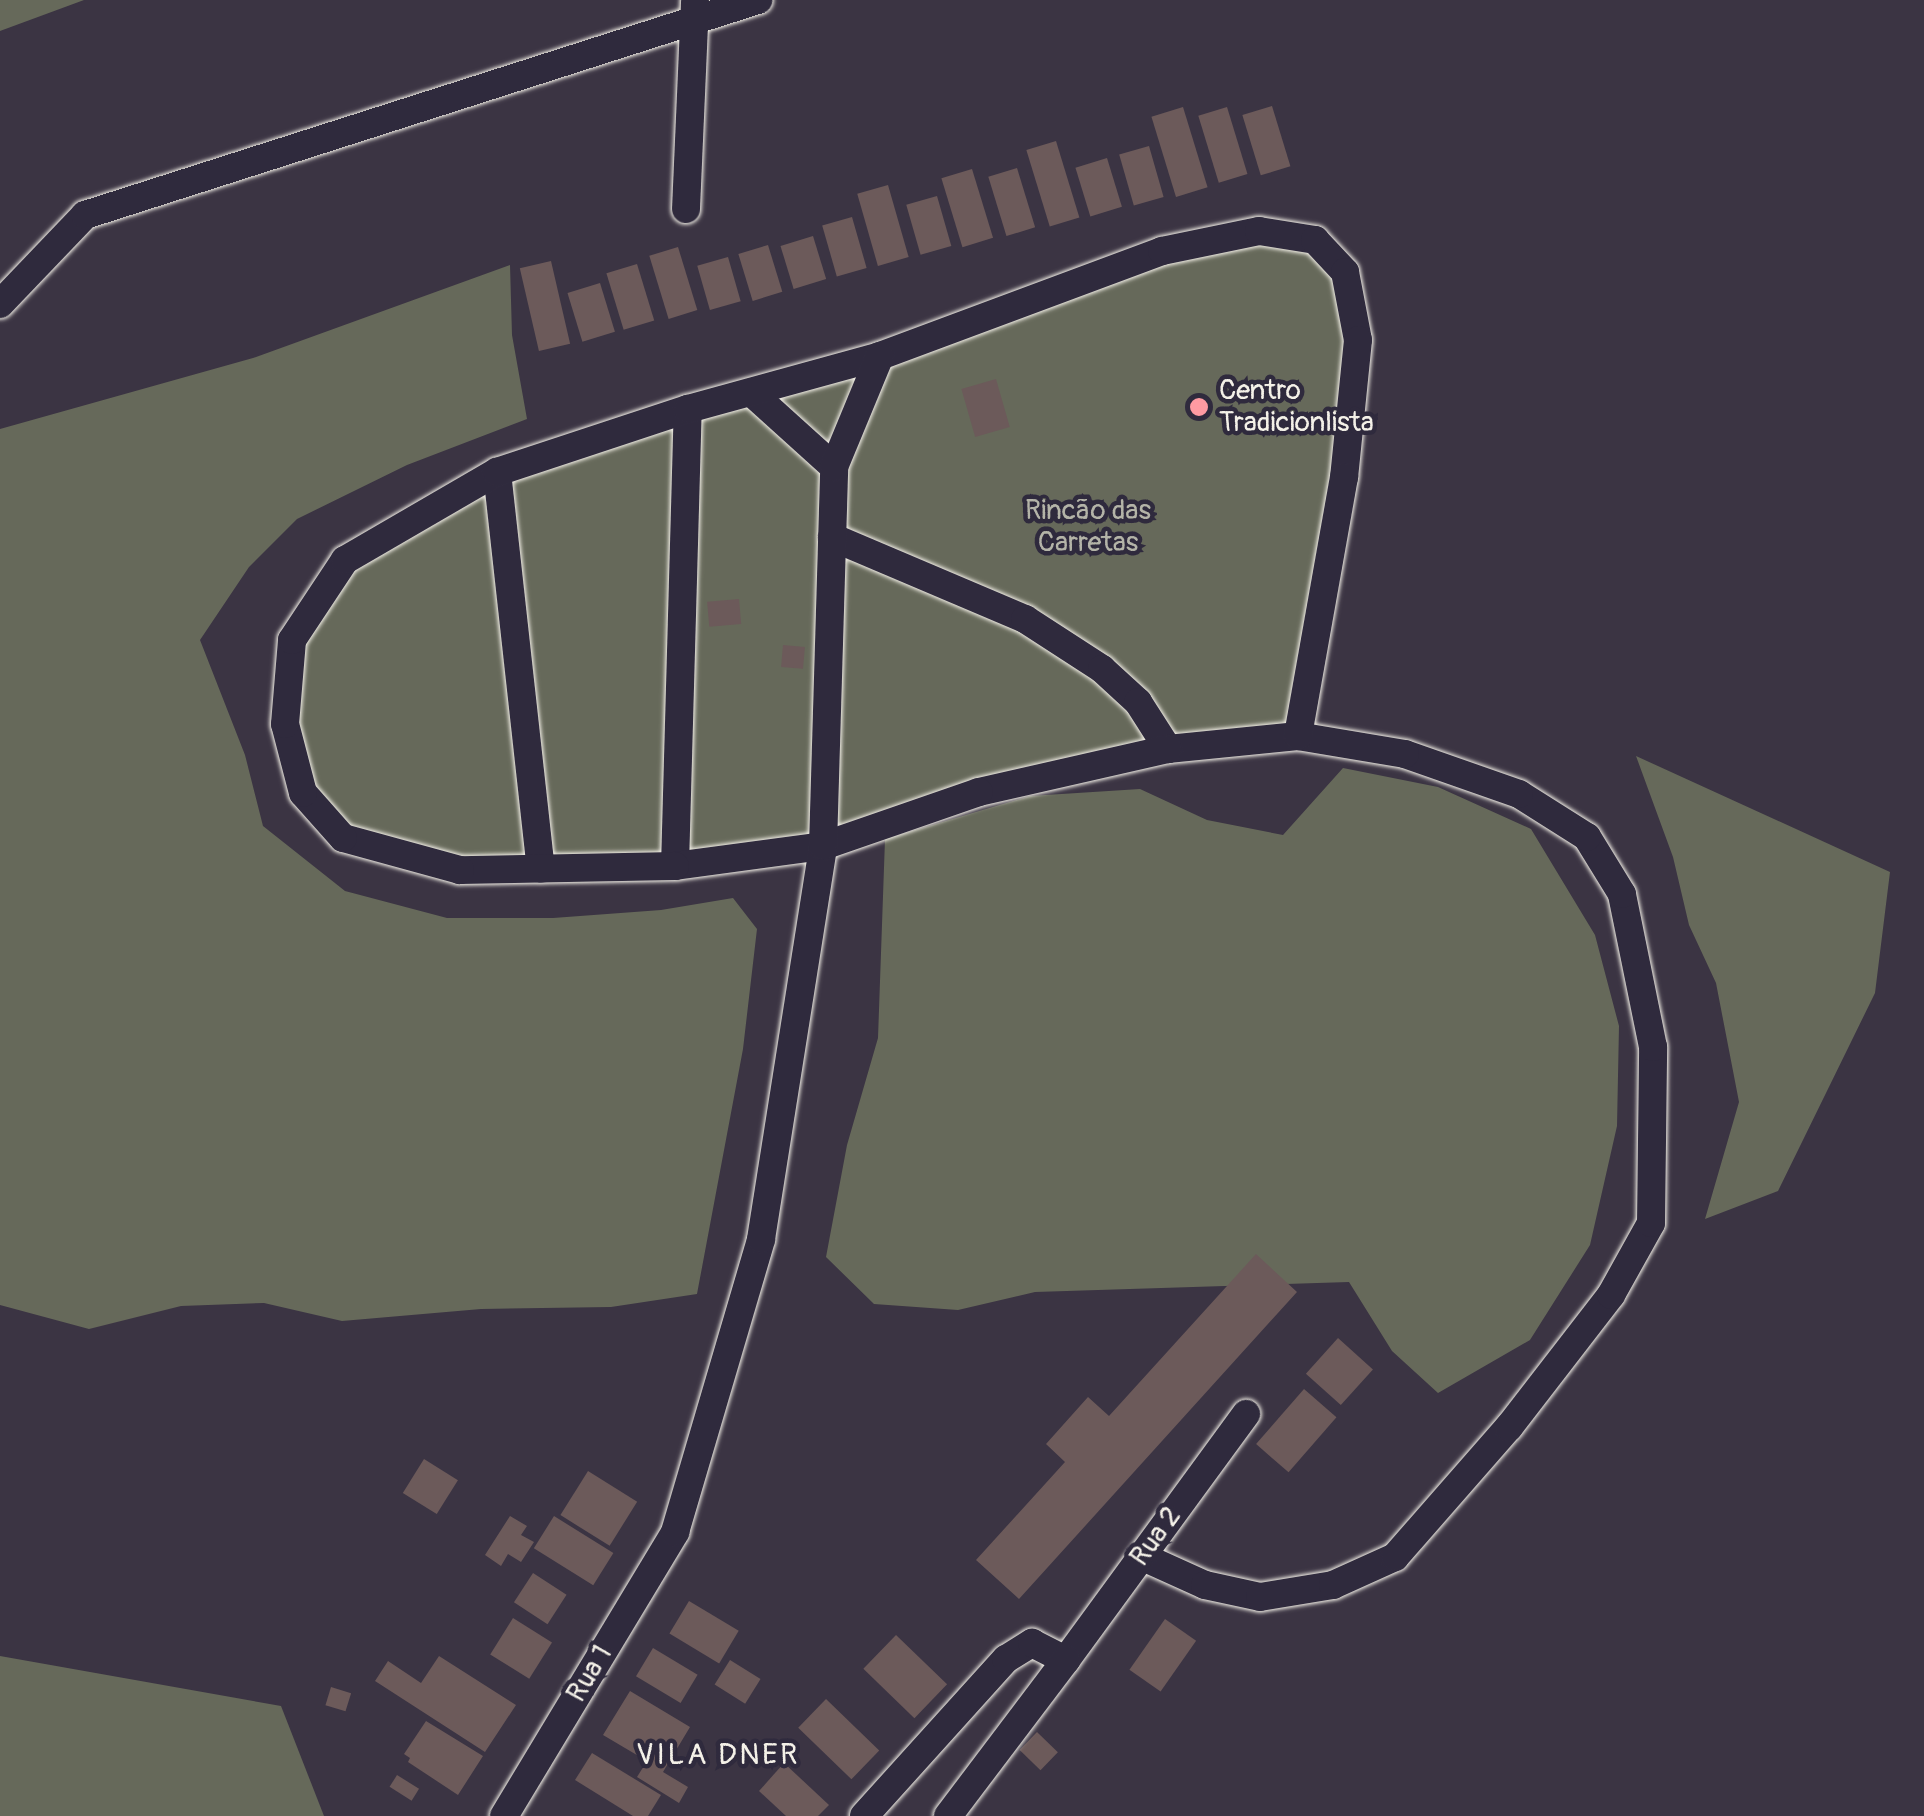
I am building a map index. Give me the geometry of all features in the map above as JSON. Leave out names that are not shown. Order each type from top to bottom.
[{"type":"street","points":[[0,304],[85,215],[695,10],[758,0]]},
{"type":"street","points":[[686,208],[695,10]]},
{"type":"street","points":[[1142,1556],[1205,1585],[1260,1597],[1334,1584],[1395,1557],[1509,1428],[1611,1295],[1651,1223],[1653,1047],[1622,894],[1588,837],[1518,794],[1405,754],[1298,736],[1168,749],[979,792],[824,846],[674,866],[460,870],[343,838],[303,792],[286,724],[292,640],[345,560],[497,472],[688,409],[880,356],[1162,251],[1259,231],[1314,240],[1345,272],[1358,340],[1344,477],[1298,736]]},
{"type":"street","points":[[752,392],[834,467],[880,356]]},
{"type":"street","points":[[674,866],[688,409]]},
{"type":"street","name":"Rua 1","points":[[504,1816],[675,1532],[761,1239],[824,846],[834,467]]},
{"type":"street","points":[[497,472],[541,869]]},
{"type":"street","points":[[832,537],[1025,619],[1102,669],[1138,702],[1168,749]]},
{"type":"street","name":"Rua 2","points":[[948,1816],[1246,1414]]},
{"type":"street","points":[[864,1816],[1006,1659],[1032,1642],[1066,1660]]},
{"type":"green space","points":[[0,0],[84,0],[0,31]]},
{"type":"green space","name":"Rincão das Carretas","points":[[1315,240],[1345,272],[1358,340],[1298,736],[1168,749],[823,846],[460,870],[343,838],[303,793],[292,640],[345,560],[497,472],[1162,251]]},
{"type":"green space","points":[[510,265],[512,335],[527,419],[407,465],[297,519],[249,567],[200,640],[245,755],[263,826],[345,891],[447,918],[553,918],[661,910],[733,898],[757,929],[743,1049],[697,1294],[611,1307],[481,1309],[342,1321],[264,1303],[181,1306],[89,1329],[0,1305],[0,429],[253,358]]},
{"type":"green space","points":[[1636,756],[1890,872],[1875,993],[1778,1191],[1705,1219],[1739,1102],[1716,983],[1689,925],[1673,857]]},
{"type":"green space","points":[[1343,768],[1438,787],[1531,829],[1595,935],[1619,1026],[1617,1126],[1590,1245],[1530,1340],[1438,1393],[1392,1351],[1349,1282],[1035,1292],[958,1310],[874,1304],[826,1257],[847,1145],[878,1038],[885,839],[1030,796],[1140,789],[1207,820],[1283,835]]},
{"type":"green space","points":[[0,1656],[281,1706],[324,1816],[0,1816]]},
{"type":"building","points":[[1272,106],[1290,166],[1261,175],[1242,115]]},
{"type":"building","points":[[1183,107],[1208,187],[1176,197],[1151,117]]},
{"type":"building","points":[[1227,107],[1247,174],[1219,183],[1198,116]]},
{"type":"building","points":[[1056,141],[1079,218],[1050,227],[1026,150]]},
{"type":"building","points":[[1149,146],[1164,197],[1134,205],[1119,155]]},
{"type":"building","points":[[1107,158],[1122,207],[1090,216],[1075,168]]},
{"type":"building","points":[[1017,168],[1035,227],[1006,236],[988,177]]},
{"type":"building","points":[[972,169],[993,238],[962,247],[941,178]]},
{"type":"building","points":[[888,185],[909,257],[878,266],[857,194]]},
{"type":"building","points":[[937,196],[951,246],[921,255],[906,205]]},
{"type":"building","points":[[852,217],[867,268],[837,276],[822,226]]},
{"type":"building","points":[[813,236],[826,279],[794,289],[780,246]]},
{"type":"building","points":[[768,245],[782,292],[753,301],[738,254]]},
{"type":"building","points":[[678,247],[697,310],[669,319],[649,256]]},
{"type":"building","points":[[728,257],[741,301],[710,310],[697,266]]},
{"type":"building","points":[[551,261],[570,344],[539,351],[520,268]]},
{"type":"building","points":[[637,264],[654,320],[624,330],[606,273]]},
{"type":"building","points":[[600,283],[615,332],[582,342],[567,293]]},
{"type":"building","points":[[996,379],[1010,427],[975,437],[961,389]]},
{"type":"building","points":[[739,599],[741,624],[709,627],[707,602]]},
{"type":"building","points":[[783,645],[805,647],[803,669],[781,667]]},
{"type":"building","points":[[1256,1254],[1297,1292],[1019,1599],[976,1560],[1065,1462],[1046,1444],[1088,1397],[1109,1416]]},
{"type":"building","points":[[1338,1338],[1373,1369],[1341,1405],[1306,1374]]},
{"type":"building","points":[[1304,1389],[1336,1417],[1289,1472],[1256,1444]]},
{"type":"building","points":[[424,1459],[458,1480],[437,1514],[403,1493]]},
{"type":"building","points":[[588,1471],[637,1502],[610,1546],[560,1515]]},
{"type":"building","points":[[510,1516],[527,1526],[521,1535],[534,1542],[521,1562],[508,1554],[501,1566],[485,1555]]},
{"type":"building","points":[[554,1516],[613,1553],[593,1585],[534,1548]]},
{"type":"building","points":[[533,1573],[567,1595],[547,1624],[514,1602]]},
{"type":"building","points":[[689,1601],[739,1631],[719,1663],[669,1634]]},
{"type":"building","points":[[513,1618],[552,1642],[529,1679],[490,1654]]},
{"type":"building","points":[[1165,1619],[1196,1641],[1161,1692],[1129,1670]]},
{"type":"building","points":[[896,1635],[947,1684],[914,1718],[863,1669]]},
{"type":"building","points":[[653,1648],[698,1675],[681,1703],[636,1676]]},
{"type":"building","points":[[439,1656],[516,1705],[485,1752],[375,1681],[388,1661],[421,1683]]},
{"type":"building","points":[[730,1660],[761,1679],[745,1704],[715,1685]]},
{"type":"building","points":[[331,1687],[351,1693],[346,1711],[325,1705]]},
{"type":"building","points":[[630,1691],[690,1727],[663,1772],[688,1787],[679,1803],[637,1777],[647,1761],[603,1735]]},
{"type":"building","points":[[826,1699],[879,1750],[851,1779],[798,1728]]},
{"type":"building","points":[[426,1721],[483,1756],[458,1795],[408,1762],[410,1758],[404,1754]]},
{"type":"building","points":[[1037,1732],[1058,1752],[1040,1770],[1020,1750]]},
{"type":"building","points":[[592,1753],[661,1795],[648,1816],[633,1816],[575,1780]]},
{"type":"building","points":[[784,1763],[829,1805],[818,1816],[786,1816],[759,1791]]},
{"type":"building","points":[[397,1775],[419,1789],[412,1801],[390,1787]]},
{"type":"place","name":"Centro Tradicionlista","points":[[1199,407]]},
{"type":"district","name":"VILA DNER","points":[[718,1755]]}]
